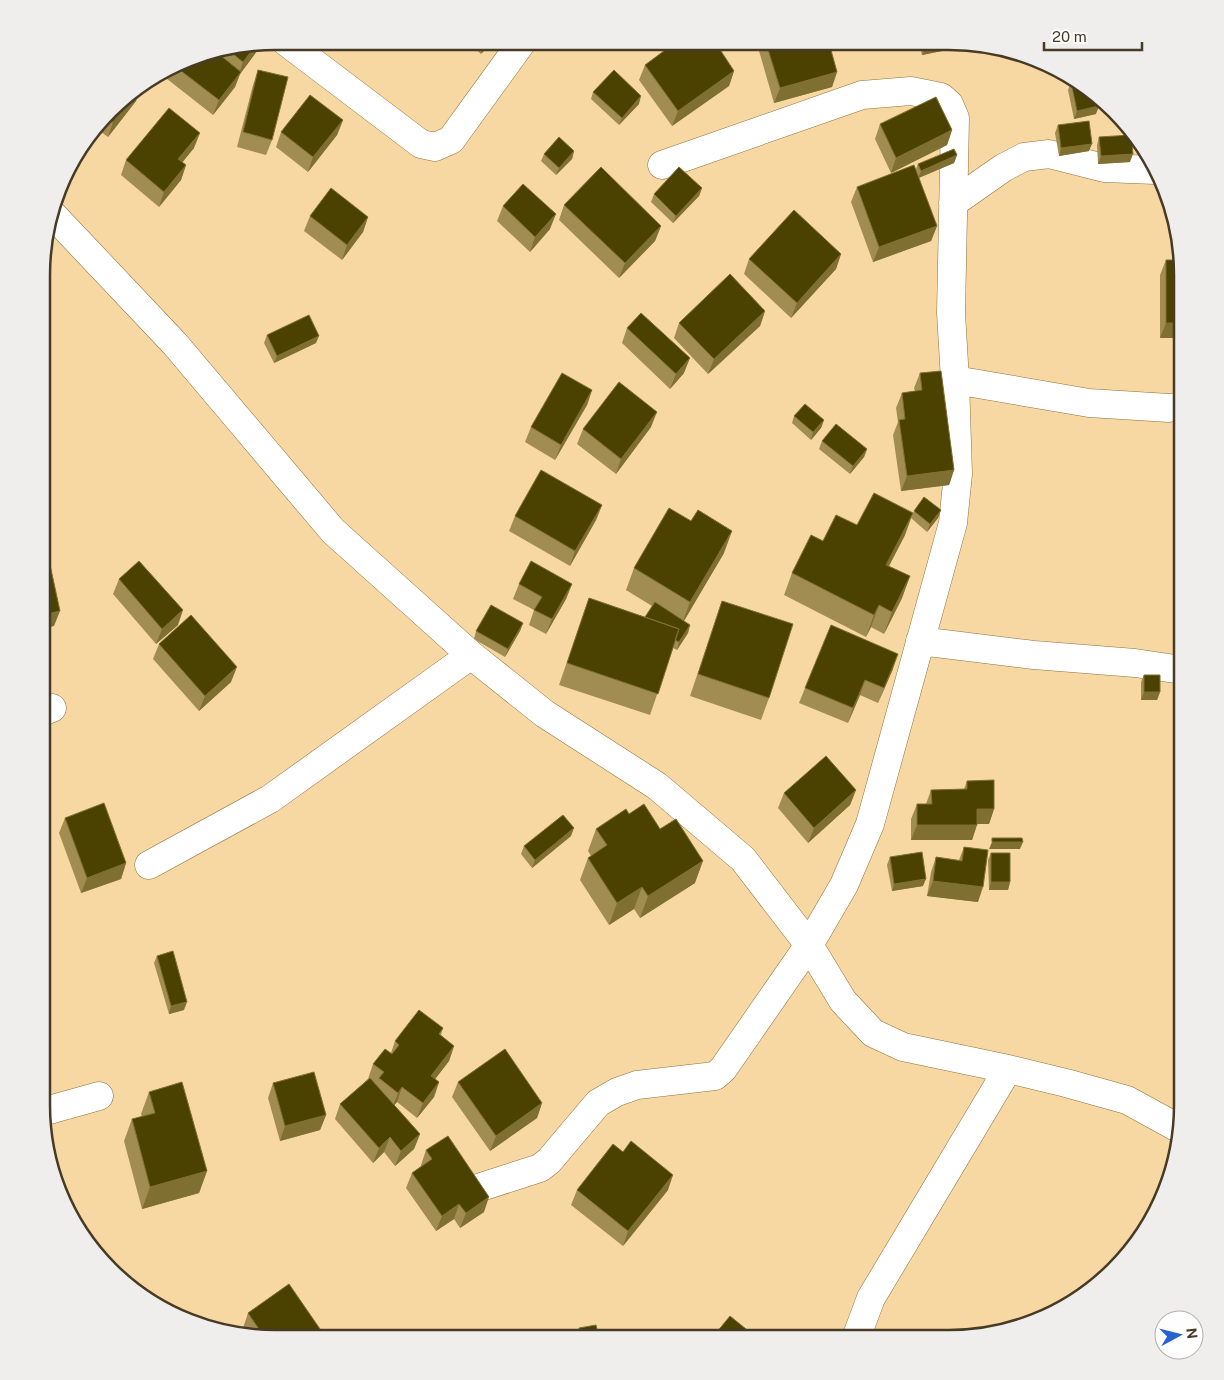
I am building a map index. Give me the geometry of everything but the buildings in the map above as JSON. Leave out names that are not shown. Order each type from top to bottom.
[{"type":"street","points":[[297,50],[421,144],[435,147],[450,140],[516,50]]},
{"type":"street","points":[[481,1187],[540,1168],[549,1161],[598,1103],[617,1092],[637,1086],[715,1076],[723,1069],[810,946],[844,885],[870,824],[953,523],[958,474],[951,313],[955,118],[949,104],[941,97],[911,91],[862,96],[662,165]]},
{"type":"street","points":[[953,203],[1004,168],[1024,157],[1049,154],[1104,168],[1148,170]]},
{"type":"street","points":[[57,220],[175,344],[333,532],[471,655],[546,714],[658,786],[743,859],[810,946],[842,1001],[873,1032],[903,1047],[1008,1069],[1127,1100],[1173,1125]]},
{"type":"street","points":[[955,380],[1089,403],[1174,407]]},
{"type":"street","points":[[920,641],[1034,655],[1134,662],[1174,669]]},
{"type":"street","points":[[149,865],[270,799],[471,655]]},
{"type":"street","points":[[859,1330],[871,1298],[1008,1069]]},
{"type":"street","points":[[50,1110],[98,1096]]}]
